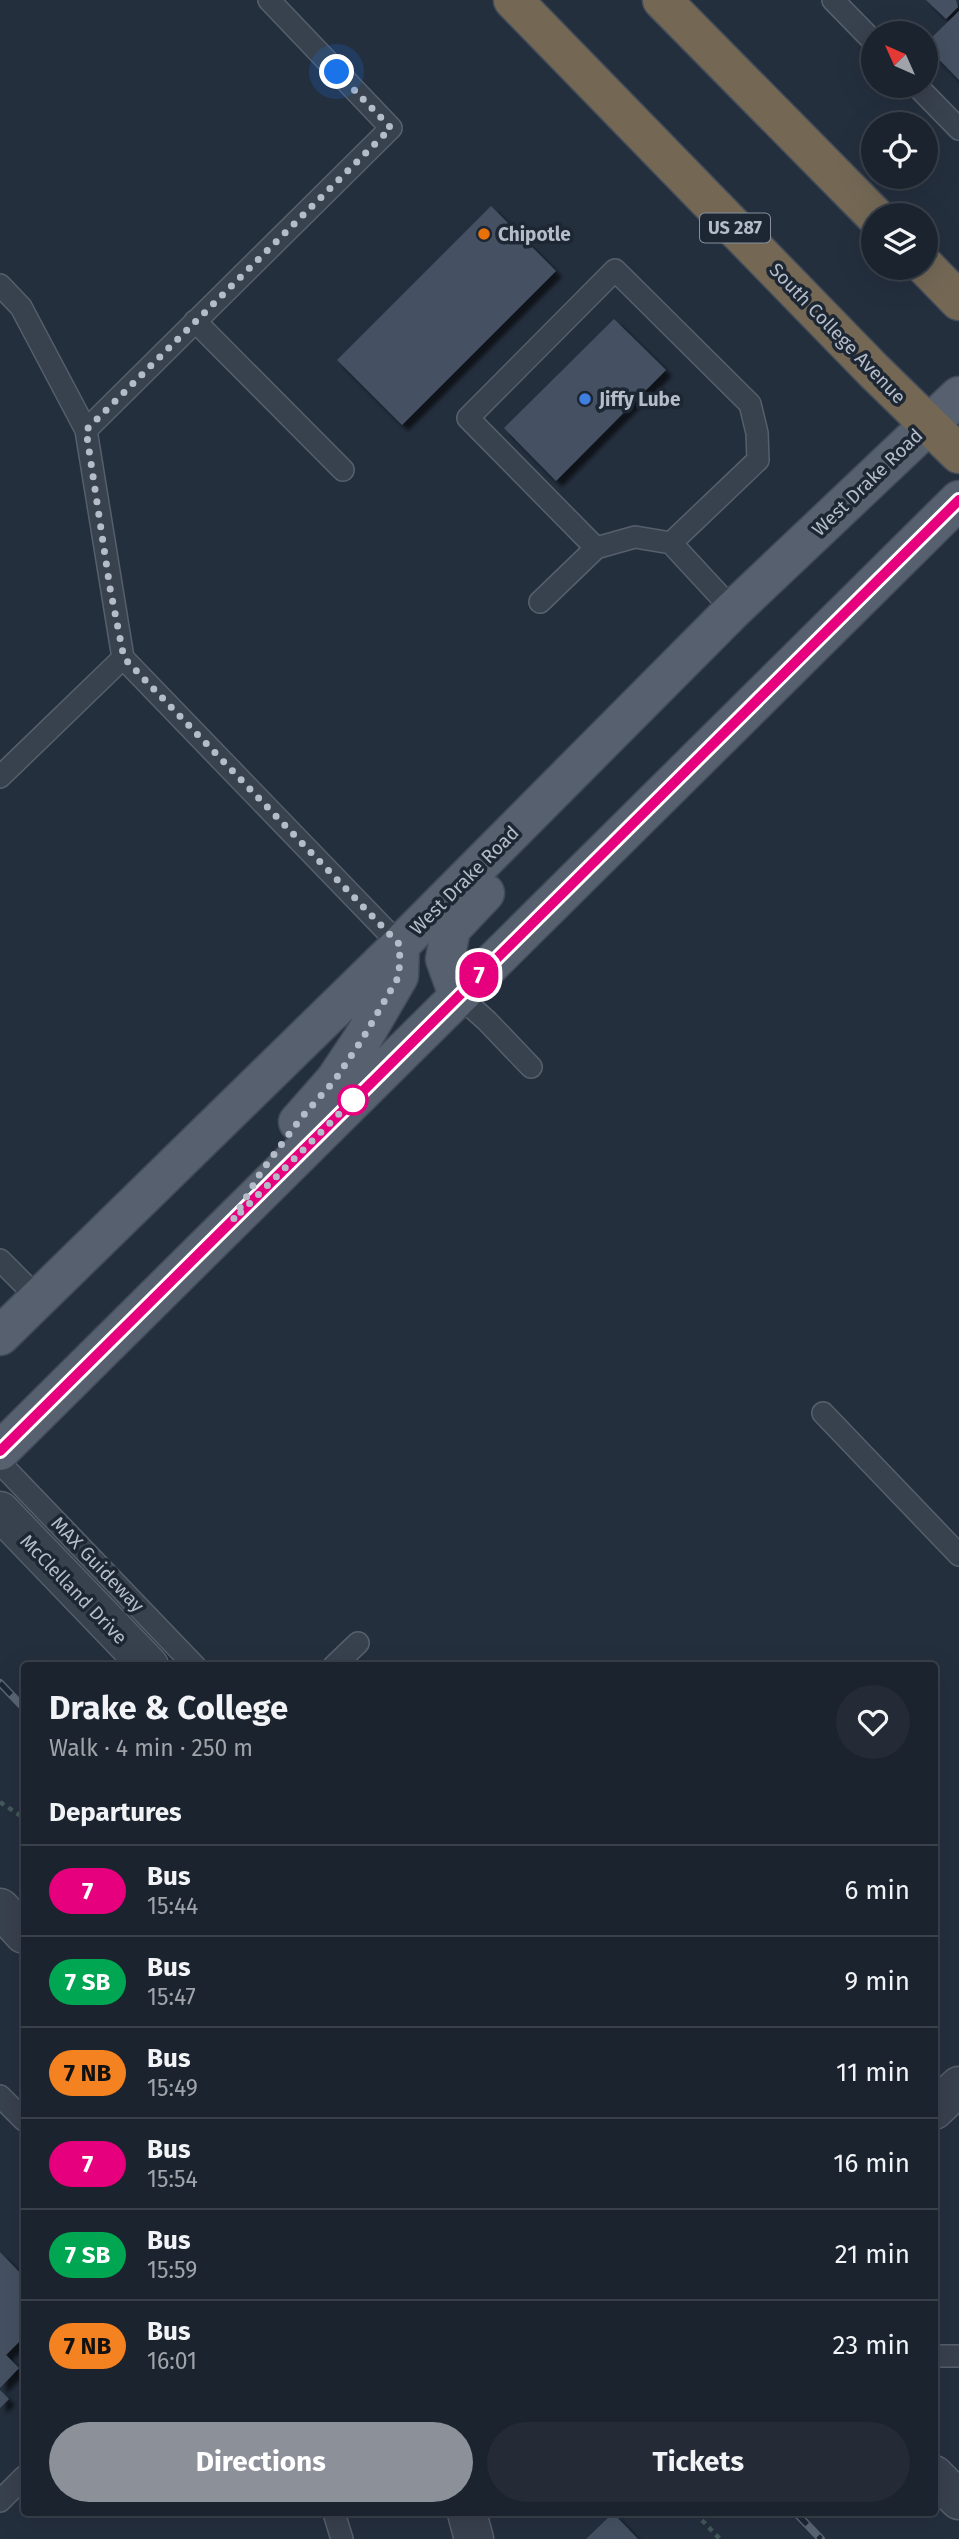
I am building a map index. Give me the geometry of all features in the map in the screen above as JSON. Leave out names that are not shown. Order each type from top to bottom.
[{"type":"highway","name":"South College Avenue","points":[[513,0],[959,454]]},
{"type":"highway","points":[[662,0],[862,203]]},
{"type":"highway","points":[[938,279],[959,301]]},
{"type":"main road","name":"West Drake Road","points":[[0,1336],[400,945],[733,610],[959,396]]},
{"type":"main road","points":[[0,1451],[959,500]]},
{"type":"main road","points":[[458,995],[445,959],[451,929],[517,853],[562,782]]},
{"type":"main road","points":[[233,1220],[261,1172],[301,1118],[335,1080],[363,1038],[399,976],[400,945]]},
{"type":"street","name":"McClelland Drive","points":[[0,1511],[145,1662]]},
{"type":"street","points":[[0,1908],[21,1931]]},
{"type":"street","points":[[938,2106],[959,2086]]},
{"type":"street","points":[[938,2479],[959,2500]]},
{"type":"street","points":[[468,2516],[474,2539]]},
{"type":"lane","points":[[86,430],[391,128],[269,0]]},
{"type":"lane","points":[[833,0],[861,29]]},
{"type":"lane","points":[[929,98],[959,129]]},
{"type":"lane","points":[[596,548],[468,418],[615,270],[750,404],[757,433],[758,460],[671,543]]},
{"type":"lane","points":[[0,285],[21,307],[86,430],[110,588],[124,658],[400,945]]},
{"type":"lane","points":[[195,321],[343,470]]},
{"type":"lane","points":[[540,602],[596,548],[635,537],[671,543],[733,610]]},
{"type":"lane","points":[[0,777],[124,658]]},
{"type":"lane","points":[[458,995],[531,1067]]},
{"type":"lane","points":[[0,1260],[38,1298]]},
{"type":"lane","points":[[823,1413],[959,1555]]},
{"type":"lane","name":"MAX Guideway","points":[[0,1463],[191,1662]]},
{"type":"lane","points":[[338,1662],[358,1643]]},
{"type":"lane","points":[[0,2096],[21,2117]]},
{"type":"lane","points":[[938,2356],[959,2356]]},
{"type":"lane","points":[[0,2501],[21,2480]]},
{"type":"lane","points":[[335,2516],[342,2539]]},
{"type":"path","points":[[0,1802],[21,1816]]},
{"type":"path","points":[[698,2516],[720,2539]]},
{"type":"building","points":[[926,0],[956,0],[958,7],[946,19]]},
{"type":"building","points":[[959,11],[959,80],[938,58],[938,31]]},
{"type":"building","points":[[491,206],[556,271],[402,425],[337,360]]},
{"type":"building","name":"Jiffy Lube","points":[[614,319],[666,370],[556,481],[504,428]]},
{"type":"building","points":[[0,2252],[21,2274],[21,2340],[6,2355],[19,2368],[0,2388]]},
{"type":"building","points":[[0,2390],[9,2399],[0,2408]]},
{"type":"building","points":[[610,2516],[616,2516],[638,2539],[586,2539]]},
{"type":"railway","points":[[0,1683],[21,1705]]},
{"type":"railway","points":[[799,2516],[821,2539]]},
{"type":"bus line","name":"7","points":[[0,1451],[959,500]]},
{"type":"place","name":"Chipotle","points":[[484,234]]},
{"type":"place","name":"Jiffy Lube","points":[[585,399]]},
{"type":"route","points":[[337,72],[391,128],[86,430],[110,588],[124,658],[400,945],[399,976],[363,1038],[335,1080],[301,1118],[261,1172],[233,1220],[353,1100]]}]
